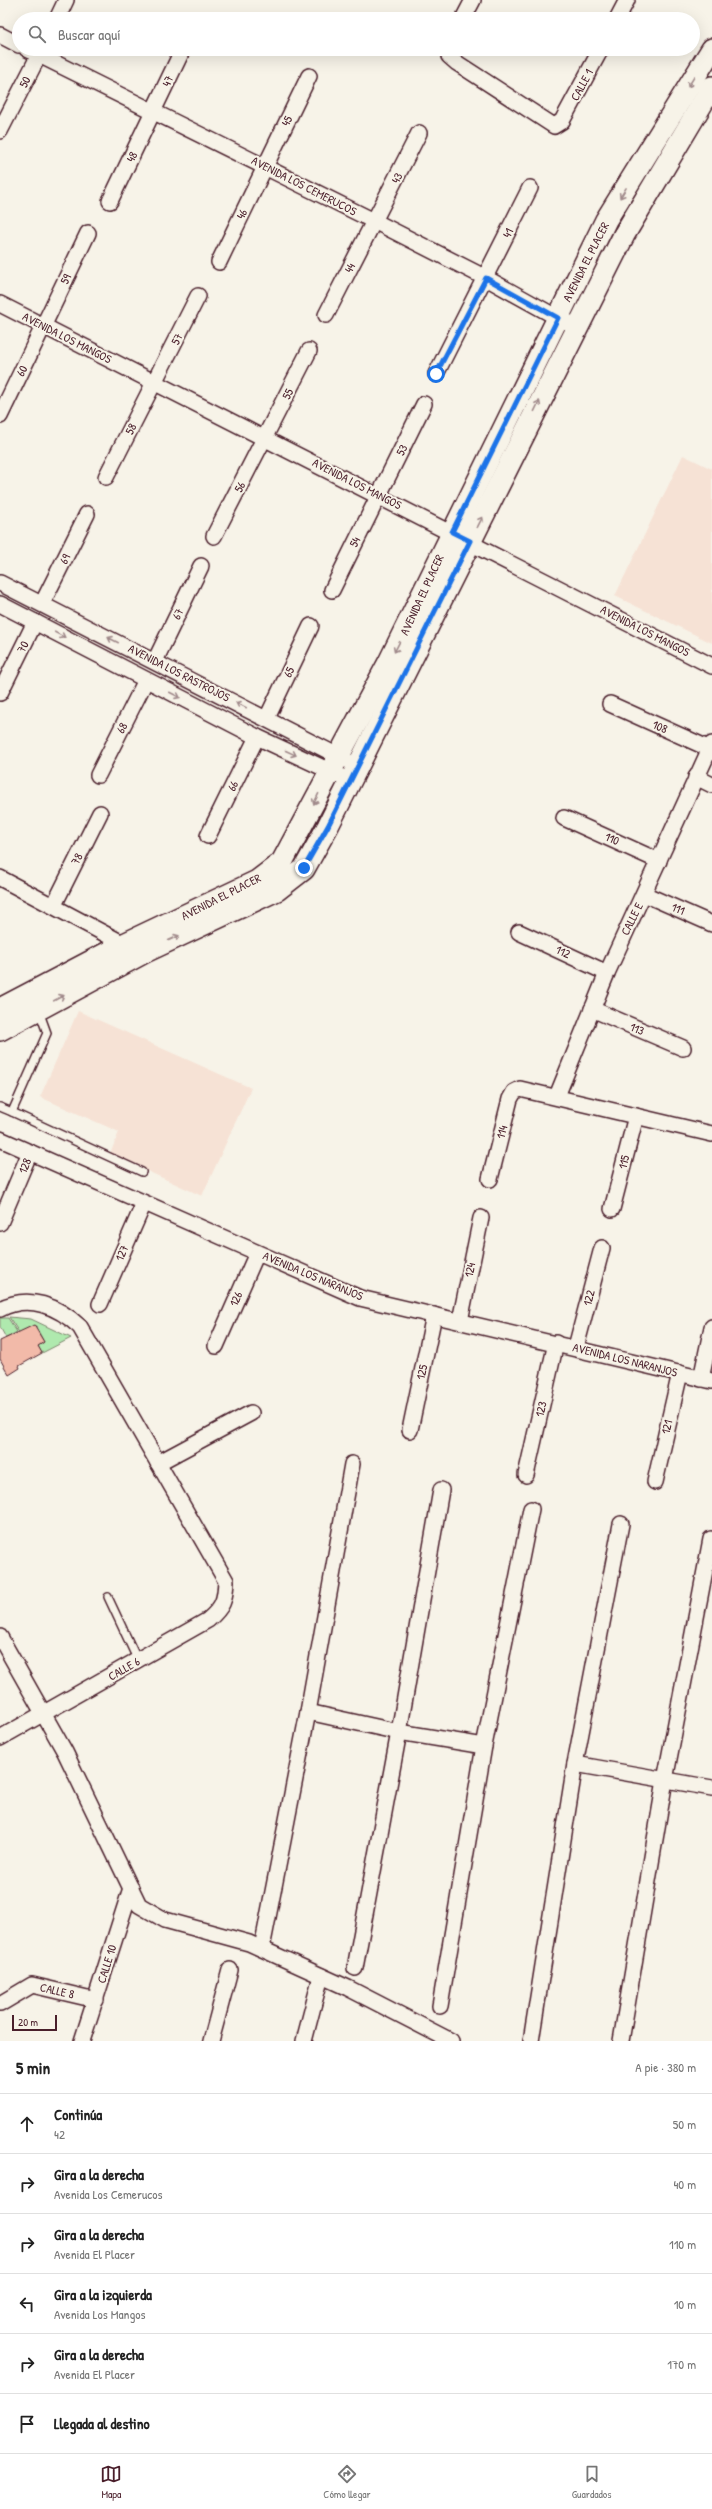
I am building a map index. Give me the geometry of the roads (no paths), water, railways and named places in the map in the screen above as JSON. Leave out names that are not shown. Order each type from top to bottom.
[{"type":"street","points":[[60,12],[66,0]]},
{"type":"street","points":[[467,12],[473,0]]},
{"type":"street","points":[[621,12],[627,0]]},
{"type":"street","points":[[0,35],[12,41]]},
{"type":"street","name":"AVENIDA EL PLACER","points":[[0,1009],[124,944],[257,881],[282,862],[304,824],[334,764],[390,662],[452,532],[606,220],[712,49]]},
{"type":"street","name":"50","points":[[0,131],[34,56]]},
{"type":"street","name":"AVENIDA LOS CEMERUCOS","points":[[46,56],[153,112],[374,221],[486,278],[558,318],[579,327]]},
{"type":"street","name":"47","points":[[153,112],[180,56]]},
{"type":"street","name":"CALLE 1","points":[[449,56],[456,63],[545,122],[554,126],[562,121],[597,56]]},
{"type":"street","name":"45","points":[[265,166],[309,76]]},
{"type":"street","name":"AVENIDA EL PLACER","points":[[0,1030],[145,952],[277,890],[304,868],[328,826],[353,772],[579,327],[624,235],[712,87]]},
{"type":"street","name":"48","points":[[110,201],[153,112]]},
{"type":"street","name":"43","points":[[374,221],[419,134]]},
{"type":"street","name":"46","points":[[219,262],[265,166]]},
{"type":"street","name":"41","points":[[436,374],[486,278],[530,188]]},
{"type":"street","name":"44","points":[[326,315],[374,221]]},
{"type":"street","name":"59","points":[[44,326],[88,233]]},
{"type":"street","name":"57","points":[[155,382],[198,296]]},
{"type":"street","name":"AVENIDA LOS MANGOS","points":[[0,304],[470,541],[712,666]]},
{"type":"street","name":"60","points":[[0,416],[44,326]]},
{"type":"street","name":"55","points":[[266,438],[309,350]]},
{"type":"street","name":"58","points":[[106,476],[155,382]]},
{"type":"street","name":"53","points":[[379,495],[424,404]]},
{"type":"street","name":"56","points":[[214,536],[266,438]]},
{"type":"street","name":"54","points":[[332,590],[379,495]]},
{"type":"street","name":"69","points":[[42,604],[87,514]]},
{"type":"street","name":"67","points":[[155,661],[202,566]]},
{"type":"street","name":"AVENIDA LOS RASTROJOS","points":[[0,583],[267,718],[334,764]]},
{"type":"street","name":"AVENIDA LOS RASTROJOS","points":[[0,604],[257,737],[353,772]]},
{"type":"street","name":"70","points":[[0,693],[35,622]]},
{"type":"street","name":"65","points":[[267,718],[311,626]]},
{"type":"street","name":"68","points":[[98,775],[146,680]]},
{"type":"street","name":"108","points":[[610,704],[711,747]]},
{"type":"street","name":"66","points":[[208,836],[257,737]]},
{"type":"street","name":"CALLE E","points":[[557,1096],[607,973],[711,747]]},
{"type":"street","points":[[696,777],[712,785]]},
{"type":"street","name":"78","points":[[54,905],[100,813]]},
{"type":"street","name":"110","points":[[564,818],[659,861]]},
{"type":"street","points":[[0,878],[54,905],[124,944]]},
{"type":"street","name":"111","points":[[644,894],[712,924]]},
{"type":"street","name":"112","points":[[519,932],[607,973]]},
{"type":"street","name":"113","points":[[592,1010],[683,1048]]},
{"type":"street","name":"114","points":[[490,1179],[510,1099],[514,1092],[520,1089],[557,1096]]},
{"type":"street","points":[[557,1096],[712,1134]]},
{"type":"street","name":"115","points":[[612,1209],[636,1116]]},
{"type":"street","name":"AVENIDA LOS NARANJOS","points":[[0,1139],[360,1298],[556,1343],[706,1380]]},
{"type":"street","name":"128","points":[[0,1223],[30,1152]]},
{"type":"street","name":"127","points":[[100,1304],[144,1202]]},
{"type":"street","name":"124","points":[[460,1321],[480,1218]]},
{"type":"street","name":"122","points":[[576,1348],[602,1248]]},
{"type":"street","name":"126","points":[[216,1346],[257,1253]]},
{"type":"street","points":[[0,1309],[12,1303],[44,1304],[61,1311],[75,1323],[158,1463],[251,1413]]},
{"type":"street","name":"125","points":[[410,1430],[434,1315]]},
{"type":"street","points":[[706,1380],[712,1327]]},
{"type":"street","name":"123","points":[[526,1475],[556,1343]]},
{"type":"street","name":"121","points":[[655,1482],[680,1373]]},
{"type":"street","name":"CALLE 6","points":[[0,1738],[44,1715],[138,1661],[208,1620],[220,1610],[225,1596],[226,1581],[158,1463]]},
{"type":"street","points":[[262,1948],[308,1712],[352,1464]]},
{"type":"street","points":[[355,1968],[399,1732],[440,1490]]},
{"type":"street","points":[[440,2006],[484,1746],[531,1509]]},
{"type":"street","points":[[531,2041],[575,1764],[621,1524]]},
{"type":"street","points":[[621,2041],[665,1780],[711,1539]]},
{"type":"street","points":[[0,1637],[65,1752],[139,1905],[165,1920],[249,1942],[451,2041]]},
{"type":"street","points":[[308,1712],[399,1732],[484,1746]]},
{"type":"street","points":[[575,1764],[712,1788]]},
{"type":"street","name":"CALLE 10","points":[[82,2041],[131,1888]]},
{"type":"street","points":[[211,2041],[230,1970]]},
{"type":"street","points":[[304,2041],[321,1976]]},
{"type":"street","name":"CALLE 8","points":[[0,2004],[32,1985],[96,2000]]},
{"type":"lane","points":[[12,1112],[47,1033],[38,1009]]},
{"type":"lane","points":[[0,1107],[142,1172]]},
{"type":"lane","points":[[108,1597],[138,1661]]}]
